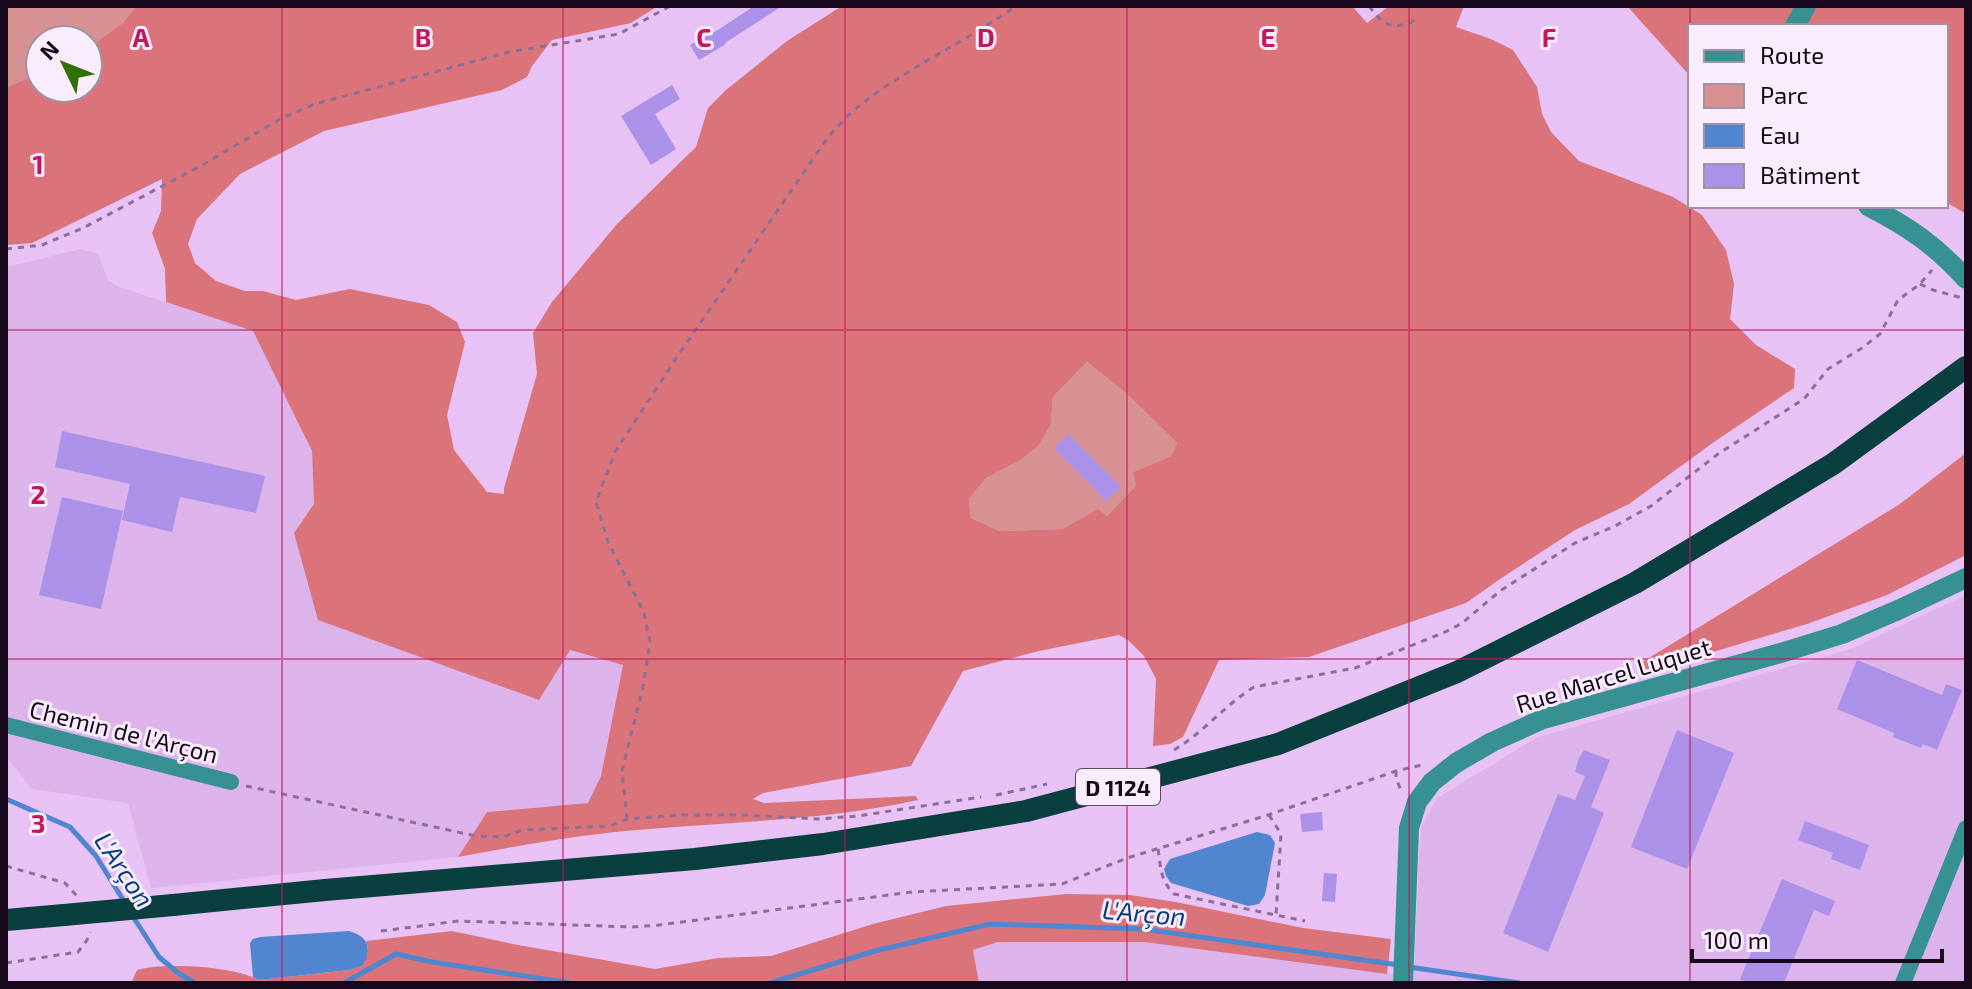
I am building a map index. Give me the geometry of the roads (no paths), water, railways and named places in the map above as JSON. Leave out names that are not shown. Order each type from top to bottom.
[{"type":"highway","name":"D 1124","points":[[6,920],[695,859],[823,844],[1026,811],[1278,744],[1457,672],[1635,583],[1833,464],[1966,367]]},
{"type":"street","points":[[1796,24],[1806,6]]},
{"type":"street","points":[[1872,208],[1905,225],[1949,260],[1966,279]]},
{"type":"street","name":"Rue Marcel Luquet","points":[[1403,983],[1409,828],[1417,802],[1432,782],[1456,763],[1492,742],[1543,719],[1842,634],[1966,578]]},
{"type":"street","name":"Chemin de l'Arçon","points":[[6,725],[231,782]]},
{"type":"street","points":[[1903,983],[1966,828]]},
{"type":"water","points":[[1257,832],[1270,835],[1275,843],[1265,895],[1259,904],[1248,906],[1171,883],[1166,876],[1164,869],[1170,859]]},
{"type":"water","points":[[349,931],[366,942],[366,959],[361,966],[259,980],[253,977],[250,943],[253,939]]},
{"type":"waterway","name":"L'Arçon","points":[[6,799],[70,827],[96,856],[125,903]]},
{"type":"waterway","name":"L'Arçon","points":[[132,915],[159,957],[195,983]]},
{"type":"waterway","name":"L'Arçon","points":[[770,983],[875,951],[990,924],[1143,929],[1399,965]]},
{"type":"waterway","name":"L'Arçon","points":[[344,983],[396,954],[570,983]]},
{"type":"waterway","name":"L'Arçon","points":[[1409,967],[1519,983]]}]
